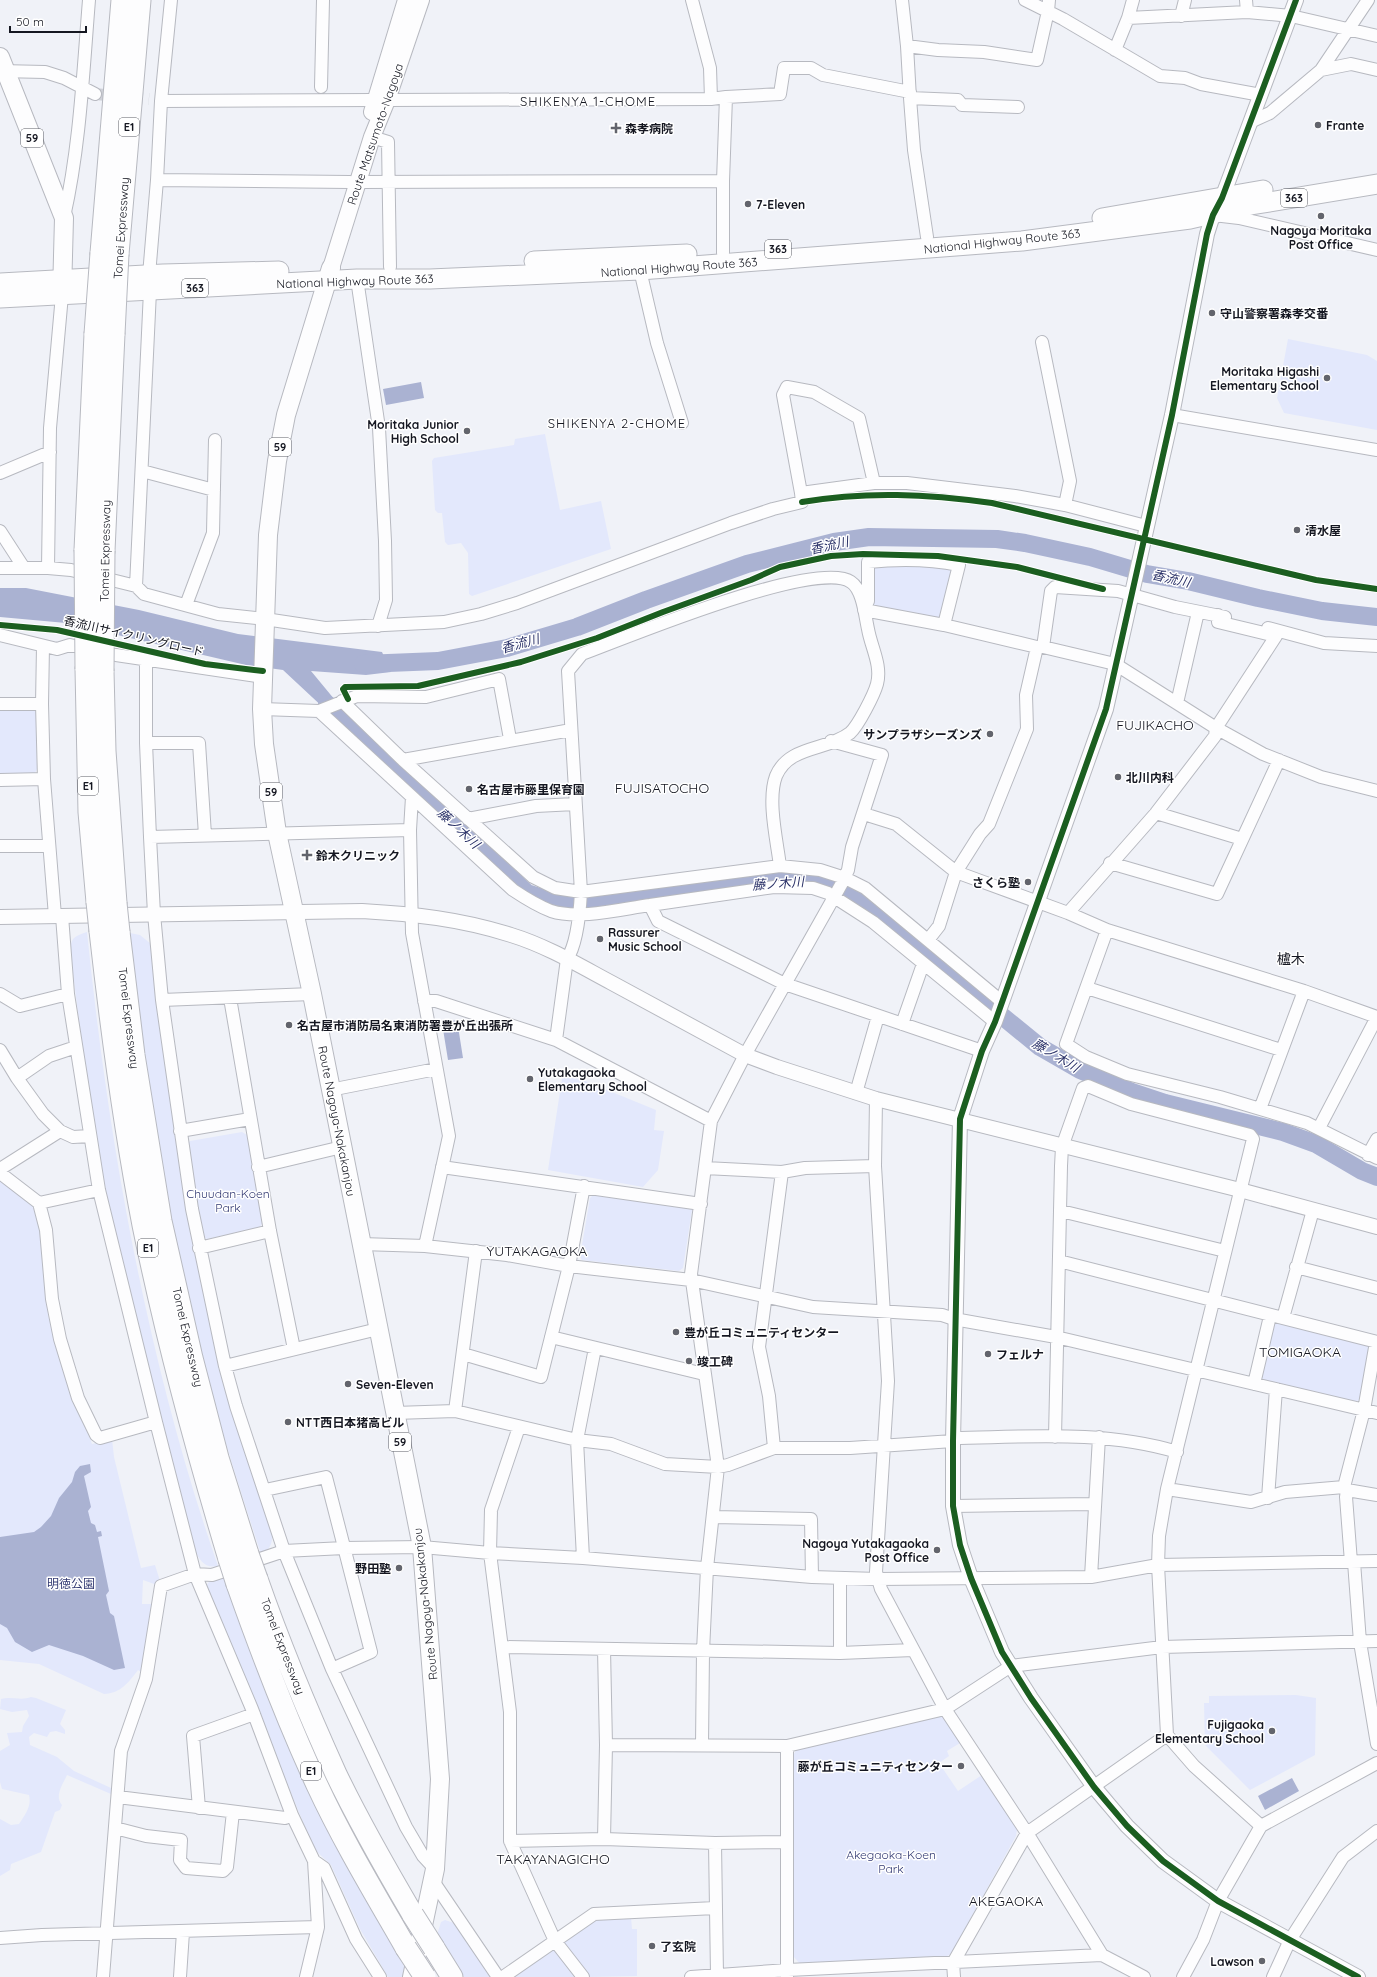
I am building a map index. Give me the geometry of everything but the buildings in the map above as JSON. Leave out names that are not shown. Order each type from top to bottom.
[{"type":"highway","name":"Tomei Expressway","points":[[122,0],[94,550],[94,670],[106,773],[106,902],[109,931],[134,1055],[162,1221],[192,1358],[218,1458],[238,1557],[237,1584],[278,1693],[317,1786],[356,1860],[406,1948],[425,1977]]},
{"type":"highway","name":"Tomei Expressway","points":[[110,253],[140,0]]},
{"type":"highway","name":"National Highway Route 363","points":[[0,298],[63,288],[329,274],[390,267],[723,253],[1023,229],[1377,172]]},
{"type":"highway","name":"National Highway Route 363","points":[[329,274],[356,279],[430,279],[640,270],[1022,241],[1213,215],[1251,205],[1377,184]]},
{"type":"highway","name":"National Highway Route 363","points":[[0,283],[63,288]]},
{"type":"highway","name":"Tomei Expressway","points":[[238,1557],[257,1579],[276,1631],[337,1775],[375,1850],[413,1915],[452,1977]]},
{"type":"main road","points":[[329,274],[333,239],[354,182],[381,100],[406,0]]},
{"type":"main road","name":"Route Matsumoto-Nagoya","points":[[354,182],[372,137],[381,100],[422,0]]},
{"type":"main road","name":"59","points":[[2,67],[64,218],[63,288]]},
{"type":"main road","name":"Route Nagoya-Nakakanjou","points":[[329,274],[286,415],[277,461],[268,535],[262,709],[264,744],[277,833],[312,994],[394,1413],[422,1547],[440,1779],[434,1875],[412,1977]]},
{"type":"street","points":[[64,218],[72,182],[82,88],[89,0]]},
{"type":"street","points":[[136,586],[149,283],[157,180],[157,100],[171,0]]},
{"type":"street","points":[[321,86],[323,0]]},
{"type":"street","points":[[692,0],[710,68],[711,99]]},
{"type":"street","points":[[902,0],[908,46],[914,150],[926,237]]},
{"type":"street","points":[[1026,0],[1049,6],[1115,50],[1160,76],[1185,78],[1201,84],[1261,95]]},
{"type":"street","points":[[1115,50],[1128,18],[1133,0]]},
{"type":"street","points":[[1181,16],[1185,0]]},
{"type":"street","points":[[1246,0],[1247,12]]},
{"type":"street","points":[[1296,0],[1222,198],[1213,215],[1207,234],[1172,415],[1142,543],[1106,710],[1001,1001],[995,1022],[982,1051],[960,1119],[954,1319],[953,1506],[960,1545],[971,1578],[991,1629],[1002,1652],[1031,1698],[1094,1787],[1127,1826],[1163,1861],[1218,1901],[1358,1977]]},
{"type":"street","points":[[1250,122],[1270,113],[1321,70],[1368,0]]},
{"type":"street","points":[[908,46],[938,50],[984,52],[1037,60],[1049,6]]},
{"type":"street","points":[[1128,18],[1247,12],[1291,16],[1377,36]]},
{"type":"street","points":[[1321,70],[1351,64],[1377,70]]},
{"type":"street","points":[[2,67],[45,72],[64,78],[95,94]]},
{"type":"street","points":[[157,100],[711,99],[780,94],[784,68],[811,68],[823,75],[910,95],[958,100],[962,105],[1018,106]]},
{"type":"street","points":[[723,253],[723,181],[726,97]]},
{"type":"street","points":[[372,137],[388,142],[390,267]]},
{"type":"street","points":[[157,180],[354,182],[723,181]]},
{"type":"street","points":[[1213,215],[1239,218],[1377,250]]},
{"type":"street","points":[[640,270],[658,343],[682,423]]},
{"type":"street","points":[[356,279],[374,388],[381,460],[386,600],[378,626]]},
{"type":"street","points":[[48,568],[50,428],[63,288]]},
{"type":"street","points":[[1042,342],[1070,481],[1065,505]]},
{"type":"street","points":[[802,498],[783,395],[787,387],[814,392],[859,418],[874,483]]},
{"type":"street","points":[[1172,415],[1377,450]]},
{"type":"street","points":[[186,605],[213,533],[215,440]]},
{"type":"street","points":[[0,473],[50,452]]},
{"type":"street","points":[[142,471],[214,490]]},
{"type":"street","points":[[0,568],[48,568],[71,570],[136,586],[144,594],[218,614],[325,628],[444,622],[481,614],[517,603],[802,498],[874,483],[906,483],[1015,496],[1065,505],[1146,526]]},
{"type":"street","points":[[0,531],[24,568]]},
{"type":"street","points":[[864,610],[868,601],[868,562],[892,559],[945,562],[958,565],[944,625]]},
{"type":"street","points":[[556,1040],[568,959],[571,954],[581,894],[568,671],[582,654],[759,590],[811,580],[837,578],[852,582],[861,596],[878,667],[877,684],[858,723],[849,733],[796,754],[785,763],[777,775],[773,786],[773,802],[780,866]]},
{"type":"street","points":[[928,940],[939,926],[956,872],[980,834],[989,824],[1027,729],[1026,695],[1040,647],[1051,590],[1055,587],[1103,589],[1131,593],[1198,612],[1218,615],[1324,643],[1377,646]]},
{"type":"street","points":[[864,610],[944,625],[1115,664],[1216,728],[1278,760],[1321,777],[1377,791]]},
{"type":"street","points":[[1177,703],[1198,612]]},
{"type":"street","points":[[1068,913],[1110,863],[1156,813],[1215,736],[1216,728],[1276,636],[1218,622],[1218,615]]},
{"type":"street","points":[[0,635],[57,649],[70,645],[116,655],[263,674]]},
{"type":"street","points":[[43,646],[42,704],[48,846],[59,916],[68,994],[99,1190],[195,1574],[254,1714],[292,1816],[314,1861],[318,1928],[306,1977]]},
{"type":"street","points":[[146,658],[146,743],[150,837],[154,914],[162,1000],[180,1131],[199,1248],[225,1366],[236,1406],[284,1551],[332,1669],[406,1827],[434,1875],[498,1977]]},
{"type":"street","points":[[262,709],[330,706],[357,696],[426,697],[499,679],[510,740]]},
{"type":"street","points":[[0,704],[42,704]]},
{"type":"street","points":[[330,706],[412,797],[514,890],[531,902],[552,911],[579,912],[650,905],[774,887],[794,886],[813,888],[865,888],[1001,1001]]},
{"type":"street","points":[[330,706],[403,760],[533,877],[554,888],[581,894],[780,866],[820,870],[873,922],[995,1022]]},
{"type":"street","points":[[403,760],[571,730]]},
{"type":"street","points":[[702,1745],[703,1651],[707,1568],[718,1467],[691,1280],[711,1121],[745,1055],[840,888],[848,870],[852,847],[882,755],[831,741]]},
{"type":"street","points":[[146,743],[199,743],[205,835]]},
{"type":"street","points":[[1110,863],[1217,894],[1278,760]]},
{"type":"street","points":[[0,780],[44,779]]},
{"type":"street","points":[[412,797],[410,830],[412,933],[449,1136],[425,1246]]},
{"type":"street","points":[[468,819],[536,806],[575,804]]},
{"type":"street","points":[[1156,813],[1242,839]]},
{"type":"street","points":[[864,814],[896,824],[956,872],[1037,901],[1107,930],[1304,991],[1377,1017],[1319,1128]]},
{"type":"street","points":[[150,837],[410,830]]},
{"type":"street","points":[[0,846],[48,846]]},
{"type":"street","points":[[650,905],[658,921],[785,984],[982,1051]]},
{"type":"street","points":[[0,917],[362,911],[412,914],[454,920],[512,935],[568,959],[745,1055],[856,1093],[960,1119],[1062,1147],[1240,1190],[1377,1227]]},
{"type":"street","points":[[1107,930],[1066,1044],[1086,1057],[1127,1074],[1260,1109],[1319,1128],[1373,1157],[1377,1139]]},
{"type":"street","points":[[902,1024],[923,964]]},
{"type":"street","points":[[1087,988],[1281,1050]]},
{"type":"street","points":[[1260,1109],[1304,991]]},
{"type":"street","points":[[0,994],[20,1006],[68,994]]},
{"type":"street","points":[[162,1000],[312,994]]},
{"type":"street","points":[[230,998],[258,1167],[294,1349]]},
{"type":"street","points":[[424,1001],[436,1001],[556,1040],[711,1121]]},
{"type":"street","points":[[856,1093],[878,1016]]},
{"type":"street","points":[[17,1078],[49,1056],[76,1047]]},
{"type":"street","points":[[0,1050],[42,1114],[60,1131],[73,1137],[90,1136]]},
{"type":"street","points":[[330,1090],[436,1070]]},
{"type":"street","points":[[1055,1436],[1056,1337],[1061,1211],[1060,1166],[1062,1147],[1083,1088],[1088,1086],[1131,1104],[1250,1135],[1253,1139],[1167,1488],[1159,1536],[1158,1566],[1167,1735],[1194,1766],[1261,1826]]},
{"type":"street","points":[[876,1099],[874,1166],[888,1381],[876,1572],[881,1589],[945,1709],[1027,1833],[1102,1955]]},
{"type":"street","points":[[180,1131],[250,1119]]},
{"type":"street","points":[[0,1169],[60,1131]]},
{"type":"street","points":[[258,1167],[342,1147]]},
{"type":"street","points":[[705,1168],[782,1172],[805,1168],[874,1166]]},
{"type":"street","points":[[442,1167],[584,1186],[701,1204]]},
{"type":"street","points":[[774,1448],[769,1396],[759,1347],[782,1172]]},
{"type":"street","points":[[0,1173],[39,1203],[46,1230],[52,1299],[60,1339],[78,1398],[96,1435],[100,1438],[156,1422]]},
{"type":"street","points":[[463,1354],[541,1376],[569,1266],[584,1186]]},
{"type":"street","points":[[39,1203],[99,1190]]},
{"type":"street","points":[[1283,1318],[1313,1210]]},
{"type":"street","points":[[1061,1211],[1225,1251]]},
{"type":"street","points":[[199,1248],[270,1231]]},
{"type":"street","points":[[361,1244],[425,1246],[507,1254],[569,1266],[691,1280],[813,1307],[884,1310],[942,1315],[954,1319],[1056,1337],[1377,1413]]},
{"type":"street","points":[[456,1411],[476,1252]]},
{"type":"street","points":[[1059,1261],[1376,1342],[1364,1410],[1346,1488],[1346,1497],[1360,1642],[1377,1744]]},
{"type":"street","points":[[1296,1267],[1377,1288]]},
{"type":"street","points":[[1254,1384],[1270,1316]]},
{"type":"street","points":[[225,1366],[378,1329]]},
{"type":"street","points":[[551,1337],[704,1374]]},
{"type":"street","points":[[583,1558],[578,1440],[595,1348]]},
{"type":"street","points":[[1268,1498],[1276,1389]]},
{"type":"street","points":[[394,1413],[456,1411],[578,1440],[611,1444],[665,1464],[718,1467],[728,1466],[774,1448],[850,1448],[953,1439],[1055,1436],[1099,1437],[1156,1445],[1177,1452]]},
{"type":"street","points":[[519,1427],[491,1510],[490,1554],[510,1712],[510,1841],[555,1941],[583,1977]]},
{"type":"street","points":[[1091,1576],[1099,1437]]},
{"type":"street","points":[[265,1490],[326,1477],[371,1652],[332,1669]]},
{"type":"street","points":[[1167,1488],[1251,1502],[1286,1492],[1346,1488],[1377,1495]]},
{"type":"street","points":[[953,1506],[1094,1504]]},
{"type":"street","points":[[713,1517],[811,1519],[812,1577]]},
{"type":"street","points":[[103,1977],[121,1751],[146,1679],[162,1586],[195,1574],[212,1575],[284,1551],[344,1548],[422,1547],[490,1554],[583,1558],[812,1577],[878,1579],[1091,1576],[1158,1566],[1377,1561]]},
{"type":"street","points":[[840,1578],[840,1653]]},
{"type":"street","points":[[606,1745],[787,1746],[945,1709],[1011,1666],[1162,1647],[1377,1641]]},
{"type":"street","points":[[502,1647],[840,1653],[913,1650]]},
{"type":"street","points":[[604,1649],[606,1745],[604,1839]]},
{"type":"street","points":[[199,1808],[193,1736],[254,1714]]},
{"type":"street","points":[[954,1977],[953,1963],[1027,1833],[1167,1735]]},
{"type":"street","points":[[787,1746],[788,1973]]},
{"type":"street","points":[[1183,1977],[1203,1940],[1218,1901],[1261,1826],[1377,1763]]},
{"type":"street","points":[[118,1797],[285,1818],[292,1816]]},
{"type":"street","points":[[115,1828],[146,1836],[181,1840],[180,1860],[186,1868],[223,1871],[227,1868],[233,1812]]},
{"type":"street","points":[[1273,1977],[1290,1940],[1343,1858],[1377,1831]]},
{"type":"street","points":[[510,1841],[604,1839],[716,1843],[787,1842]]},
{"type":"street","points":[[716,1843],[715,1908],[717,1975]]},
{"type":"street","points":[[314,1861],[324,1868],[356,1939],[380,1977]]},
{"type":"street","points":[[503,1977],[594,1914],[715,1908]]},
{"type":"street","points":[[0,1938],[106,1933],[318,1928]]},
{"type":"street","points":[[180,1977],[183,1932]]},
{"type":"street","points":[[691,1977],[1102,1955],[1144,1977]]},
{"type":"green space","points":[[1288,339],[1367,355],[1377,361],[1377,430],[1284,413],[1277,398]]},
{"type":"green space","points":[[545,434],[560,510],[601,501],[611,549],[472,596],[469,594],[468,553],[461,543],[448,545],[445,542],[442,513],[438,513],[435,510],[432,461],[434,458],[514,445],[515,439]]},
{"type":"green space","points":[[873,564],[945,564],[953,570],[942,618],[937,621],[874,608],[870,603]]},
{"type":"green space","points":[[33,709],[36,712],[37,769],[35,773],[0,773],[0,710]]},
{"type":"green space","points":[[87,932],[107,1093],[119,1173],[134,1253],[151,1332],[171,1411],[193,1489],[218,1566],[213,1567],[203,1563],[195,1550],[141,1344],[112,1221],[88,1088],[71,955],[71,945],[73,939],[78,935]]},
{"type":"green space","points":[[130,933],[140,935],[151,944],[183,1182],[272,1531],[271,1545],[261,1554],[216,1409],[200,1351],[182,1273],[155,1128],[141,1031]]},
{"type":"green space","points":[[563,1072],[656,1110],[654,1130],[664,1131],[658,1170],[643,1187],[548,1170]]},
{"type":"green space","name":"Chuudan-Koen Park","points":[[242,1132],[247,1135],[263,1222],[260,1227],[207,1239],[203,1237],[187,1146],[190,1141]]},
{"type":"green space","name":"明徳公園","points":[[0,1181],[34,1207],[44,1246],[48,1315],[65,1375],[92,1444],[112,1439],[114,1457],[141,1568],[155,1565],[161,1584],[157,1585],[143,1580],[142,1604],[154,1604],[141,1672],[138,1670],[124,1686],[115,1692],[104,1694],[39,1664],[0,1660]]},
{"type":"green space","points":[[593,1195],[689,1206],[692,1210],[683,1268],[679,1271],[582,1260],[580,1257],[590,1198]]},
{"type":"green space","points":[[1277,1321],[1368,1344],[1372,1351],[1361,1398],[1356,1402],[1264,1381],[1260,1375],[1271,1324]]},
{"type":"green space","points":[[223,1576],[281,1720],[322,1812],[406,1970],[404,1977],[388,1977],[360,1929],[331,1865],[314,1849],[206,1586],[212,1578]]},
{"type":"green space","points":[[1296,1695],[1316,1698],[1315,1755],[1250,1790],[1205,1745],[1204,1703],[1209,1703],[1209,1696]]},
{"type":"green space","points":[[31,1697],[66,1710],[60,1724],[65,1730],[65,1734],[56,1731],[50,1732],[47,1737],[34,1733],[29,1737],[30,1745],[57,1757],[74,1771],[111,1788],[111,1794],[67,1775],[59,1794],[62,1805],[60,1810],[55,1812],[41,1852],[11,1864],[10,1870],[0,1876],[0,1819],[11,1825],[19,1824],[30,1803],[29,1795],[2,1789],[0,1782],[0,1751],[10,1745],[7,1733],[22,1732],[23,1726],[29,1716],[27,1710],[12,1712],[0,1709],[1,1699],[24,1699]]},
{"type":"green space","name":"Akegaoka-Koen Park","points":[[941,1714],[945,1716],[960,1743],[947,1751],[949,1756],[939,1763],[958,1791],[982,1775],[1017,1829],[1016,1836],[951,1954],[945,1957],[800,1964],[794,1957],[794,1754],[797,1749]]},
{"type":"green space","points":[[631,1917],[632,1929],[637,1929],[637,1976],[589,1977],[563,1946],[563,1940],[595,1918]]},
{"type":"green space","points":[[445,1920],[457,1924],[493,1977],[464,1977],[437,1935],[441,1922]]},
{"type":"green space","points":[[551,1949],[555,1950],[577,1977],[510,1977]]},
{"type":"water","points":[[421,382],[424,398],[386,405],[383,389]]},
{"type":"water","points":[[0,588],[26,588],[139,610],[238,634],[382,652],[391,672],[366,675],[311,671],[349,717],[342,725],[283,670],[246,665],[66,623],[0,617]]},
{"type":"water","points":[[457,1020],[463,1058],[448,1060],[442,1023]]},
{"type":"water","points":[[90,1464],[91,1472],[84,1476],[91,1507],[88,1511],[91,1523],[95,1525],[97,1532],[101,1531],[102,1536],[98,1537],[109,1591],[106,1595],[110,1613],[114,1616],[125,1668],[114,1670],[83,1656],[49,1645],[32,1652],[15,1642],[7,1628],[0,1624],[0,1537],[34,1532],[41,1527],[51,1516],[59,1498],[72,1482],[75,1472],[80,1466]]},
{"type":"water","points":[[1292,1778],[1299,1791],[1265,1810],[1258,1796]]},
{"type":"waterway","name":"香流川","points":[[363,664],[438,661],[507,648],[577,627],[646,600],[747,564],[834,542],[869,537],[997,539],[1025,543],[1090,557],[1147,574],[1188,581],[1258,598],[1322,611],[1377,617]]},
{"type":"waterway","name":"藤ノ木川","points":[[327,704],[527,893],[552,901],[583,904],[628,901],[783,880],[811,880],[840,889],[870,908],[1040,1047],[1080,1070],[1132,1092],[1165,1103],[1283,1132],[1316,1144],[1362,1171],[1377,1177]]},
{"type":"tunnel","points":[[95,94],[149,99]]},
{"type":"cycle path","points":[[1296,0],[1222,198],[1213,215],[1207,234],[1172,415],[1106,709],[995,1022],[982,1051],[960,1119],[953,1506],[960,1545],[971,1578],[1002,1652],[1031,1698],[1094,1787],[1127,1826],[1163,1861],[1218,1901],[1358,1977]]},
{"type":"cycle path","points":[[802,502],[850,496],[897,495],[992,503],[1316,580],[1377,589]]},
{"type":"cycle path","points":[[348,699],[343,689],[345,687],[418,686],[521,662],[597,638],[751,580],[780,567],[831,556],[863,554],[938,556],[1017,567],[1103,589]]},
{"type":"cycle path","name":"香流川サイクリングロード","points":[[0,625],[57,630],[205,664],[263,671]]},
{"type":"place","name":"Frante","points":[[1318,125]]},
{"type":"place","name":"森孝病院","points":[[616,128]]},
{"type":"place","name":"7-Eleven","points":[[748,204]]},
{"type":"place","name":"Nagoya Moritaka Post Office","points":[[1321,216]]},
{"type":"place","name":"守山警察署森孝交番","points":[[1212,313]]},
{"type":"place","name":"Moritaka Higashi Elementary School","points":[[1327,378]]},
{"type":"place","name":"Moritaka Junior High School","points":[[467,431]]},
{"type":"place","name":"清水屋","points":[[1297,530]]},
{"type":"place","name":"サンプラザシーズンズ","points":[[990,734]]},
{"type":"place","name":"北川内科","points":[[1118,777]]},
{"type":"place","name":"名古屋市藤里保育園","points":[[469,789]]},
{"type":"place","name":"鈴木クリニック","points":[[307,855]]},
{"type":"place","name":"さくら塾","points":[[1028,882]]},
{"type":"place","name":"Rassurer Music School","points":[[600,939]]},
{"type":"place","name":"名古屋市消防局名東消防署豊が丘出張所","points":[[289,1025]]},
{"type":"place","name":"Yutakagaoka Elementary School","points":[[530,1079]]},
{"type":"place","name":"豊が丘コミュニティセンター","points":[[676,1332]]},
{"type":"place","name":"フェルナ","points":[[988,1354]]},
{"type":"place","name":"竣工碑","points":[[689,1361]]},
{"type":"place","name":"Seven-Eleven","points":[[348,1384]]},
{"type":"place","name":"NTT西日本猪高ビル","points":[[288,1422]]},
{"type":"place","name":"Nagoya Yutakagaoka Post Office","points":[[937,1550]]},
{"type":"place","name":"野田塾","points":[[399,1568]]},
{"type":"place","name":"Fujigaoka Elementary School","points":[[1272,1731]]},
{"type":"place","name":"藤が丘コミュニティセンター","points":[[961,1766]]},
{"type":"place","name":"了玄院","points":[[652,1946]]},
{"type":"place","name":"Lawson","points":[[1262,1961]]},
{"type":"district","name":"SHIKENYA 1-CHOME","points":[[588,101]]},
{"type":"district","name":"SHIKENYA 2-CHOME","points":[[617,423]]},
{"type":"district","name":"FUJIKACHO","points":[[1155,725]]},
{"type":"district","name":"FUJISATOCHO","points":[[662,788]]},
{"type":"district","name":"櫨木","points":[[1291,959]]},
{"type":"district","name":"YUTAKAGAOKA","points":[[537,1251]]},
{"type":"district","name":"TOMIGAOKA","points":[[1300,1352]]},
{"type":"district","name":"TAKAYANAGICHO","points":[[553,1859]]},
{"type":"district","name":"AKEGAOKA","points":[[1006,1901]]}]
